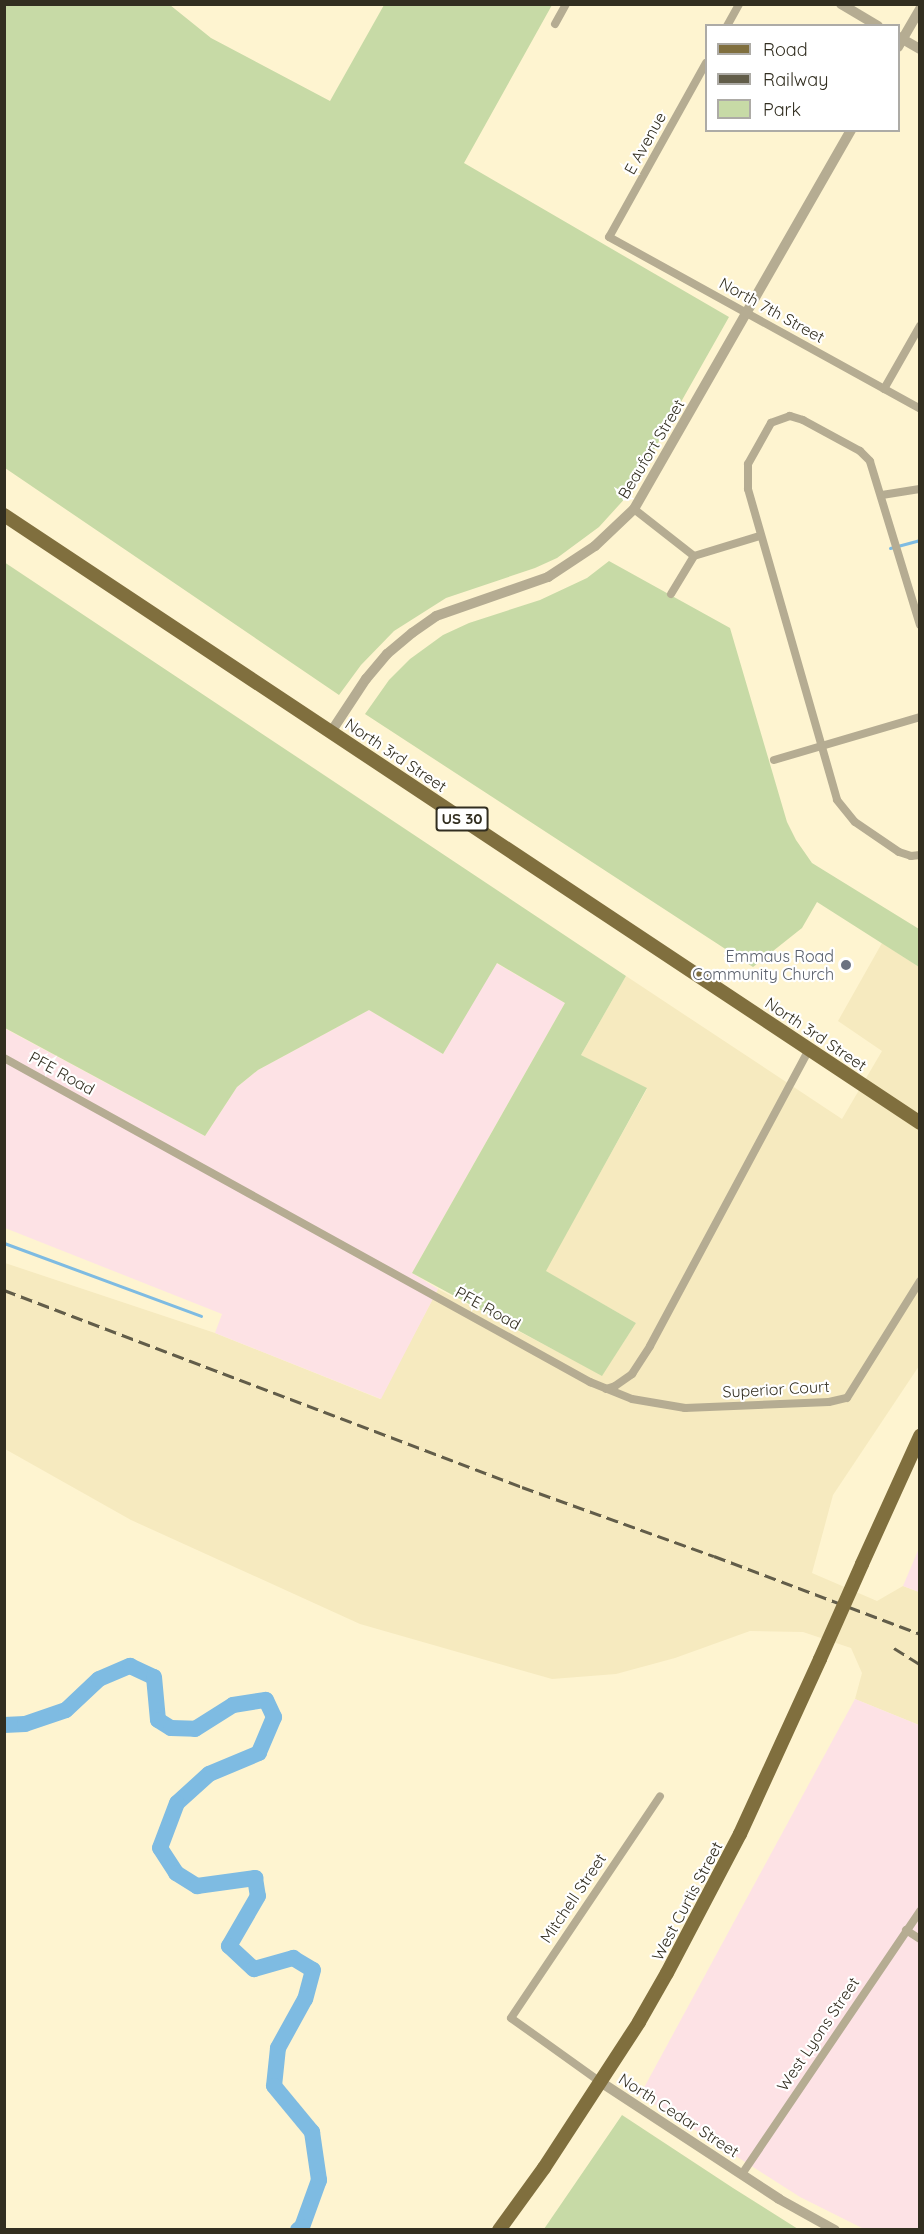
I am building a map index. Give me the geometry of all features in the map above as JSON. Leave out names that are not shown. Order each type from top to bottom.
[{"type":"main road","name":"North 3rd Street","points":[[4,515],[920,1123]]},
{"type":"main road","name":"West Curtis Street","points":[[499,2229],[544,2168],[639,2022],[708,1898],[820,1659],[920,1436]]},
{"type":"street","points":[[555,24],[566,4]]},
{"type":"street","points":[[729,24],[739,4]]},
{"type":"street","points":[[841,4],[875,24]]},
{"type":"street","points":[[920,9],[900,41],[920,49]]},
{"type":"street","name":"E Avenue","points":[[609,237],[705,65]]},
{"type":"street","name":"Beaufort Street","points":[[331,732],[373,671],[387,654],[412,633],[445,613],[548,577],[596,546],[634,509],[850,132]]},
{"type":"street","name":"North 7th Street","points":[[609,237],[920,409]]},
{"type":"street","points":[[884,389],[920,326]]},
{"type":"street","points":[[920,625],[870,461],[860,451],[803,420],[790,416],[771,423],[748,464],[746,474],[760,536],[837,800],[855,822],[899,852],[911,856],[920,855]]},
{"type":"street","points":[[882,495],[920,489]]},
{"type":"street","points":[[634,509],[694,556]]},
{"type":"street","points":[[672,594],[694,556],[760,536]]},
{"type":"street","points":[[774,760],[920,717]]},
{"type":"street","points":[[606,1389],[615,1386],[632,1374],[650,1346],[809,1049]]},
{"type":"street","name":"PFE Road","points":[[4,1058],[606,1389]]},
{"type":"street","name":"Superior Court","points":[[606,1389],[667,1406],[769,1405],[829,1402],[848,1398],[920,1281]]},
{"type":"street","name":"Mitchell Street","points":[[511,2018],[660,1796]]},
{"type":"street","name":"West Lyons Street","points":[[742,2174],[920,1911]]},
{"type":"street","points":[[906,1930],[920,1938]]},
{"type":"street","name":"North Cedar Street","points":[[511,2018],[599,2081],[779,2199],[835,2229]]},
{"type":"shaded area","points":[[882,943],[919,967],[919,1366],[833,1495],[812,1573],[877,1601],[903,1586],[919,1592],[919,1725],[855,1699],[862,1673],[851,1648],[803,1632],[750,1631],[675,1658],[616,1674],[552,1679],[360,1624],[131,1520],[5,1449],[5,1263],[215,1333],[380,1399],[438,1289],[602,1375],[636,1323],[545,1271],[647,1089],[581,1055],[626,976],[842,1119],[882,1051],[838,1021]]},
{"type":"shaded area","points":[[496,963],[565,1003],[412,1273],[438,1289],[381,1399],[215,1333],[222,1314],[5,1228],[4,1028],[205,1136],[237,1087],[258,1070],[369,1010],[443,1054]]},
{"type":"shaded area","points":[[919,1548],[919,1592],[903,1586]]},
{"type":"shaded area","points":[[855,1699],[919,1725],[919,2229],[864,2229],[800,2197],[640,2095]]},
{"type":"green space","points":[[4,5],[170,5],[211,38],[330,101],[384,5],[552,5],[464,163],[729,317],[629,494],[599,527],[557,558],[535,568],[446,598],[394,631],[361,665],[339,695],[5,468]]},
{"type":"green space","points":[[609,561],[730,628],[787,822],[796,840],[812,863],[919,929],[919,967],[817,902],[802,928],[753,967],[365,714],[389,680],[410,659],[443,635],[469,623],[540,600],[587,578]]},
{"type":"green space","points":[[4,562],[626,976],[581,1055],[647,1088],[546,1271],[636,1323],[602,1376],[412,1273],[565,1003],[497,963],[443,1054],[369,1010],[258,1070],[237,1087],[205,1136],[5,1028]]},
{"type":"green space","points":[[622,2115],[733,2188],[798,2229],[544,2229]]},
{"type":"waterway","points":[[890,548],[920,540]]},
{"type":"waterway","points":[[4,1243],[201,1316]]},
{"type":"waterway","points":[[4,1725],[25,1724],[66,1710],[99,1679],[130,1666],[154,1677],[158,1720],[171,1728],[195,1729],[233,1705],[266,1700],[274,1717],[259,1753],[209,1774],[177,1803],[160,1848],[176,1873],[197,1886],[255,1878],[258,1896],[229,1946],[254,1969],[293,1958],[313,1970],[305,1999],[278,2048],[274,2086],[312,2132],[319,2180],[302,2227],[298,2230]]},
{"type":"railway","points":[[4,1290],[522,1487],[920,1634]]},
{"type":"railway","points":[[894,1648],[920,1664]]},
{"type":"place","name":"Emmaus Road Community Church","points":[[846,965]]}]
